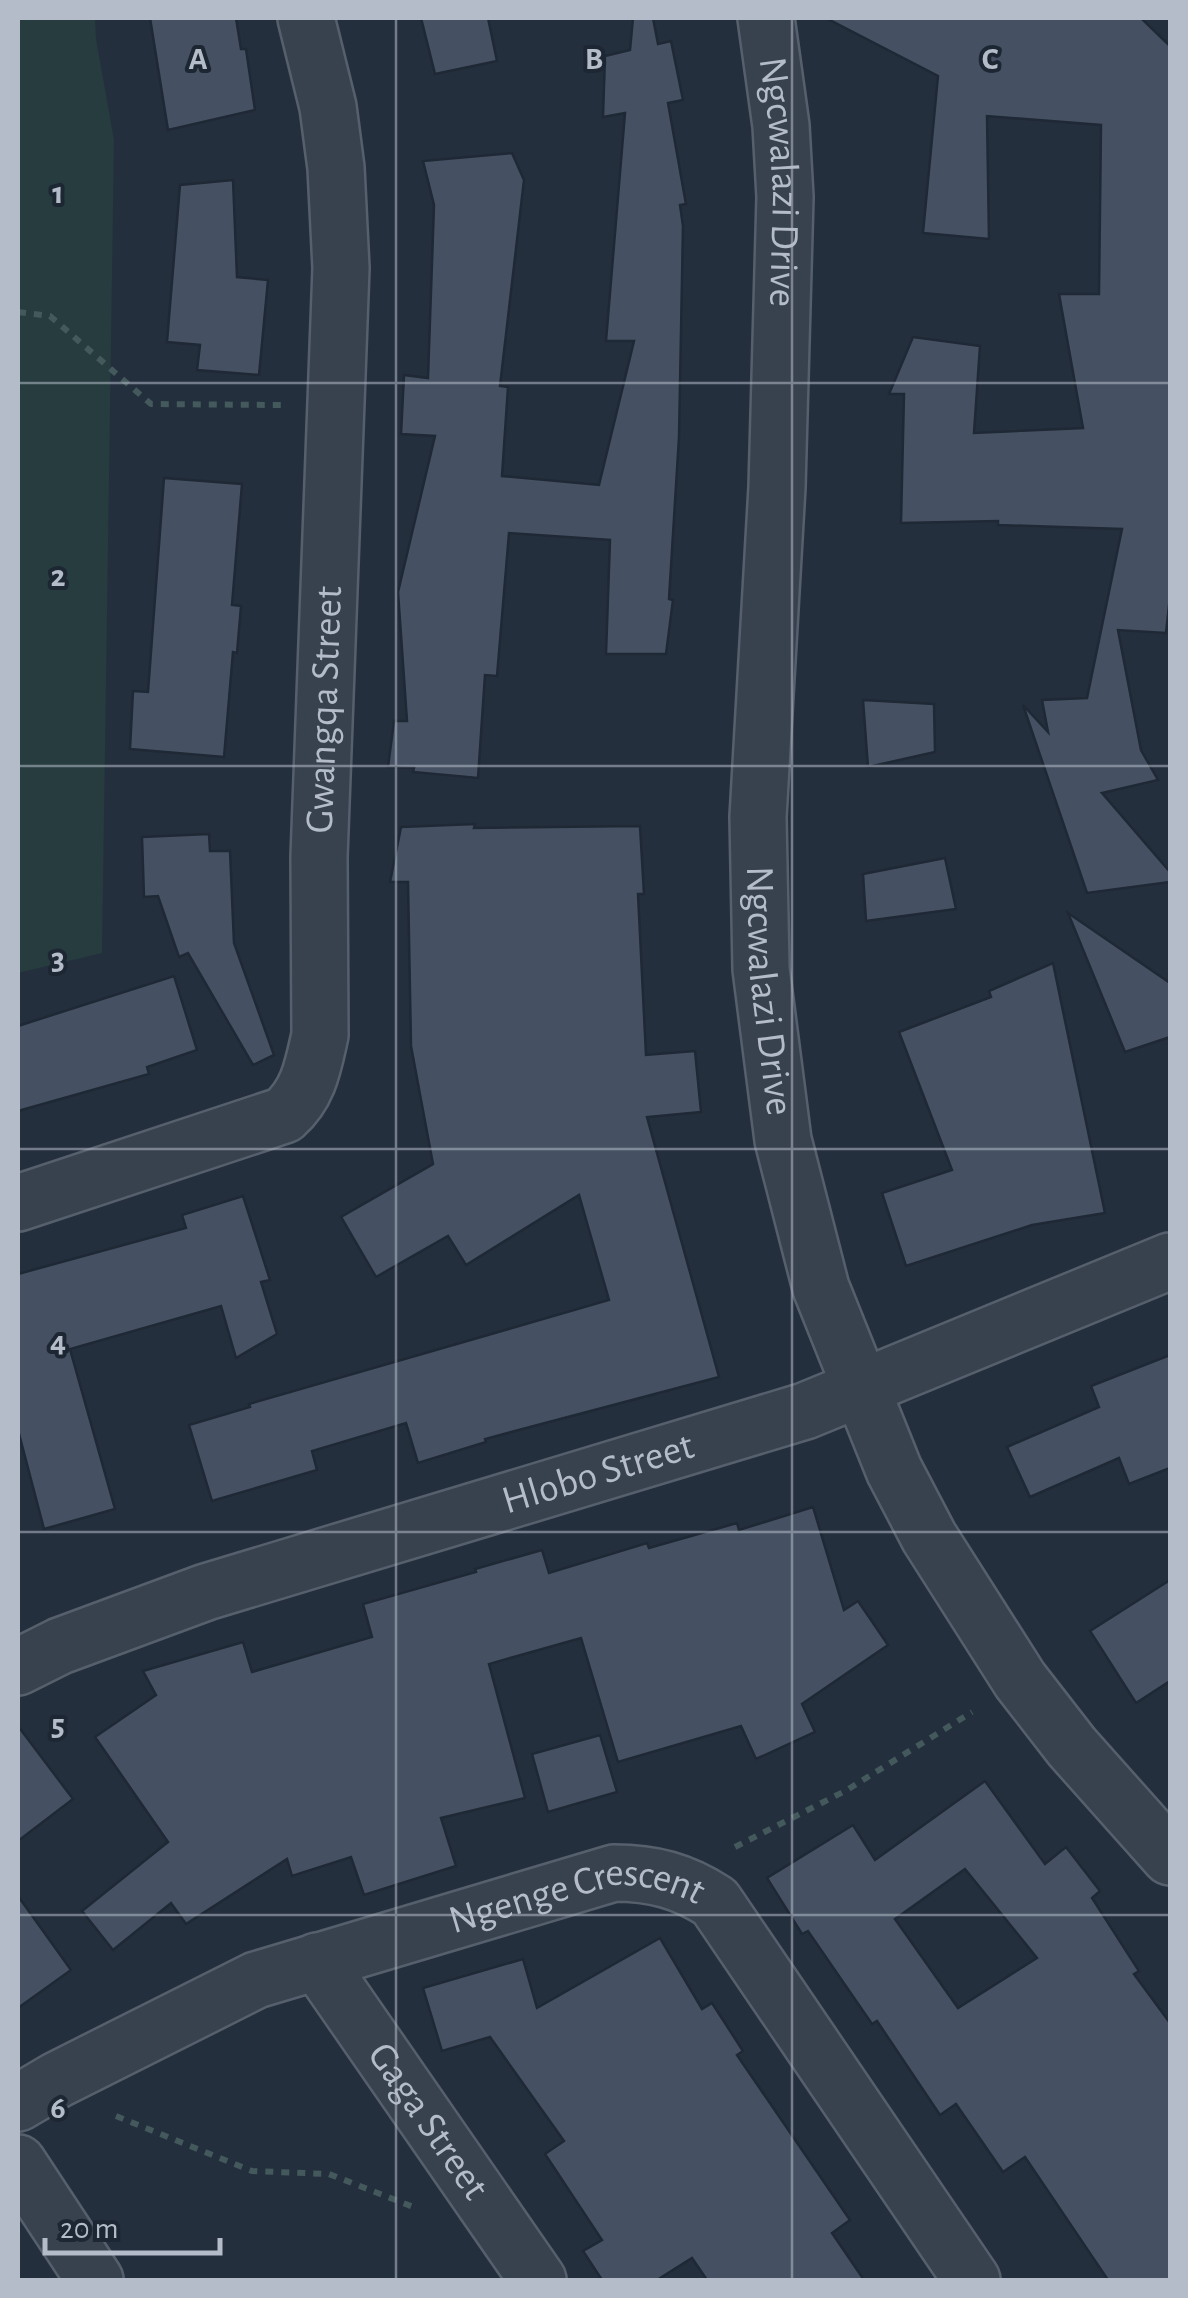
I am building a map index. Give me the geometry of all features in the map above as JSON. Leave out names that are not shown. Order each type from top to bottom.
[{"type":"street","name":"Gwangqa Street","points":[[18,1203],[284,1115],[310,1080],[320,1035],[318,857],[341,299],[336,168],[328,107],[306,18]]},
{"type":"street","name":"Ngcwalazi Drive","points":[[766,18],[781,126],[785,197],[777,487],[758,816],[761,969],[784,1140],[802,1222],[861,1390],[894,1470],[930,1537],[984,1627],[1072,1747],[1170,1857]]},
{"type":"street","name":"Hlobo Street","points":[[18,1667],[60,1646],[206,1592],[805,1411],[1170,1261]]},
{"type":"street","name":"Ngenge Crescent","points":[[37,2091],[229,1992],[316,1961],[614,1873],[663,1877],[686,1884],[715,1902],[972,2280]]},
{"type":"street","name":"Gaga Street","points":[[316,1961],[538,2280]]},
{"type":"street","points":[[18,2162],[96,2280]]},
{"type":"path","points":[[18,312],[50,316],[151,404],[337,406]]},
{"type":"path","points":[[715,1902],[732,1848],[847,1790],[986,1703]]},
{"type":"path","points":[[37,2091],[95,2108],[252,2172],[329,2174],[447,2220],[467,2219],[488,2208]]},
{"type":"green space","points":[[18,18],[95,18],[114,140],[102,953],[18,973]]},
{"type":"building","points":[[150,18],[236,18],[241,49],[246,49],[255,110],[168,130]]},
{"type":"building","points":[[421,18],[488,18],[497,61],[435,74]]},
{"type":"building","points":[[633,18],[653,18],[658,44],[671,41],[683,100],[668,103],[686,204],[680,205],[683,226],[679,437],[669,599],[673,600],[666,654],[606,654],[610,540],[509,533],[497,676],[485,675],[478,778],[388,767],[394,721],[407,721],[398,592],[435,436],[401,434],[404,375],[428,378],[434,205],[423,161],[512,153],[524,180],[500,386],[508,387],[502,476],[599,485],[634,341],[606,341],[625,113],[603,117],[605,56],[630,50]]},
{"type":"building","points":[[826,18],[1141,18],[1170,46],[1170,596],[1166,633],[1118,630],[1141,750],[1158,780],[1102,793],[1170,872],[1170,882],[1087,893],[1023,705],[1048,732],[1042,700],[1087,698],[1122,529],[998,525],[998,521],[901,523],[904,394],[889,394],[913,337],[980,346],[974,433],[1083,428],[1059,294],[1099,294],[1101,125],[987,116],[989,239],[923,233],[938,76]]},
{"type":"building","points":[[233,180],[237,277],[268,280],[259,375],[197,370],[200,345],[167,342],[180,185]]},
{"type":"building","points":[[164,478],[242,484],[232,605],[241,606],[224,757],[130,749],[133,691],[148,692]]},
{"type":"building","points":[[863,700],[934,704],[935,752],[868,767]]},
{"type":"building","points":[[475,824],[474,828],[640,826],[644,894],[638,894],[646,1055],[695,1051],[701,1112],[647,1117],[719,1377],[485,1439],[486,1442],[418,1463],[406,1423],[312,1451],[317,1470],[212,1501],[189,1425],[250,1407],[249,1404],[609,1300],[579,1195],[466,1265],[448,1236],[376,1277],[341,1217],[433,1164],[411,1046],[408,882],[390,882],[401,827]]},
{"type":"building","points":[[209,834],[210,851],[230,851],[234,943],[274,1055],[253,1065],[188,953],[179,957],[158,896],[144,897],[142,837]]},
{"type":"building","points":[[945,858],[956,909],[866,921],[863,874]]},
{"type":"building","points":[[1068,913],[1170,983],[1170,1037],[1125,1052]]},
{"type":"building","points":[[1053,963],[1105,1213],[1032,1225],[906,1266],[882,1193],[952,1170],[899,1032],[991,997],[989,991]]},
{"type":"building","points":[[174,976],[197,1050],[147,1067],[149,1074],[18,1111],[18,1026]]},
{"type":"building","points":[[243,1196],[270,1280],[261,1282],[277,1334],[236,1358],[221,1306],[70,1349],[115,1509],[44,1529],[18,1430],[18,1274],[186,1228],[182,1215]]},
{"type":"building","points":[[1170,1355],[1170,1468],[1129,1484],[1119,1458],[1030,1497],[1007,1447],[1099,1407],[1091,1386]]},
{"type":"building","points":[[813,1507],[844,1610],[858,1601],[888,1645],[802,1704],[815,1732],[756,1759],[741,1726],[618,1762],[581,1638],[489,1664],[525,1798],[441,1818],[456,1866],[364,1895],[351,1857],[292,1876],[287,1859],[186,1924],[171,1903],[113,1950],[82,1911],[168,1842],[95,1737],[156,1695],[143,1671],[243,1642],[252,1672],[372,1637],[363,1604],[476,1572],[475,1569],[542,1550],[549,1573],[647,1543],[649,1548],[737,1523],[739,1530]]},
{"type":"building","points":[[1170,1580],[1170,1681],[1136,1703],[1090,1631]]},
{"type":"building","points":[[18,1726],[73,1799],[18,1841]]},
{"type":"building","points":[[600,1735],[617,1792],[548,1812],[532,1754]]},
{"type":"building","points":[[985,1781],[1045,1864],[1066,1847],[1100,1891],[1092,1898],[1139,1971],[1134,1974],[1170,2023],[1170,2280],[1108,2280],[1025,2157],[1003,2172],[956,2104],[940,2115],[877,2021],[872,2024],[808,1931],[802,1934],[767,1878],[853,1825],[875,1860]],"holes":[[[965,1869],[1037,1958],[958,2008],[895,1919]]]},
{"type":"building","points":[[18,1896],[71,1970],[18,2008]]},
{"type":"building","points":[[660,1938],[702,2009],[712,2003],[743,2051],[737,2055],[850,2220],[832,2233],[864,2280],[707,2280],[692,2258],[657,2280],[602,2280],[583,2251],[602,2240],[545,2154],[564,2141],[490,2037],[442,2051],[423,1988],[523,1959],[537,2008]]}]
